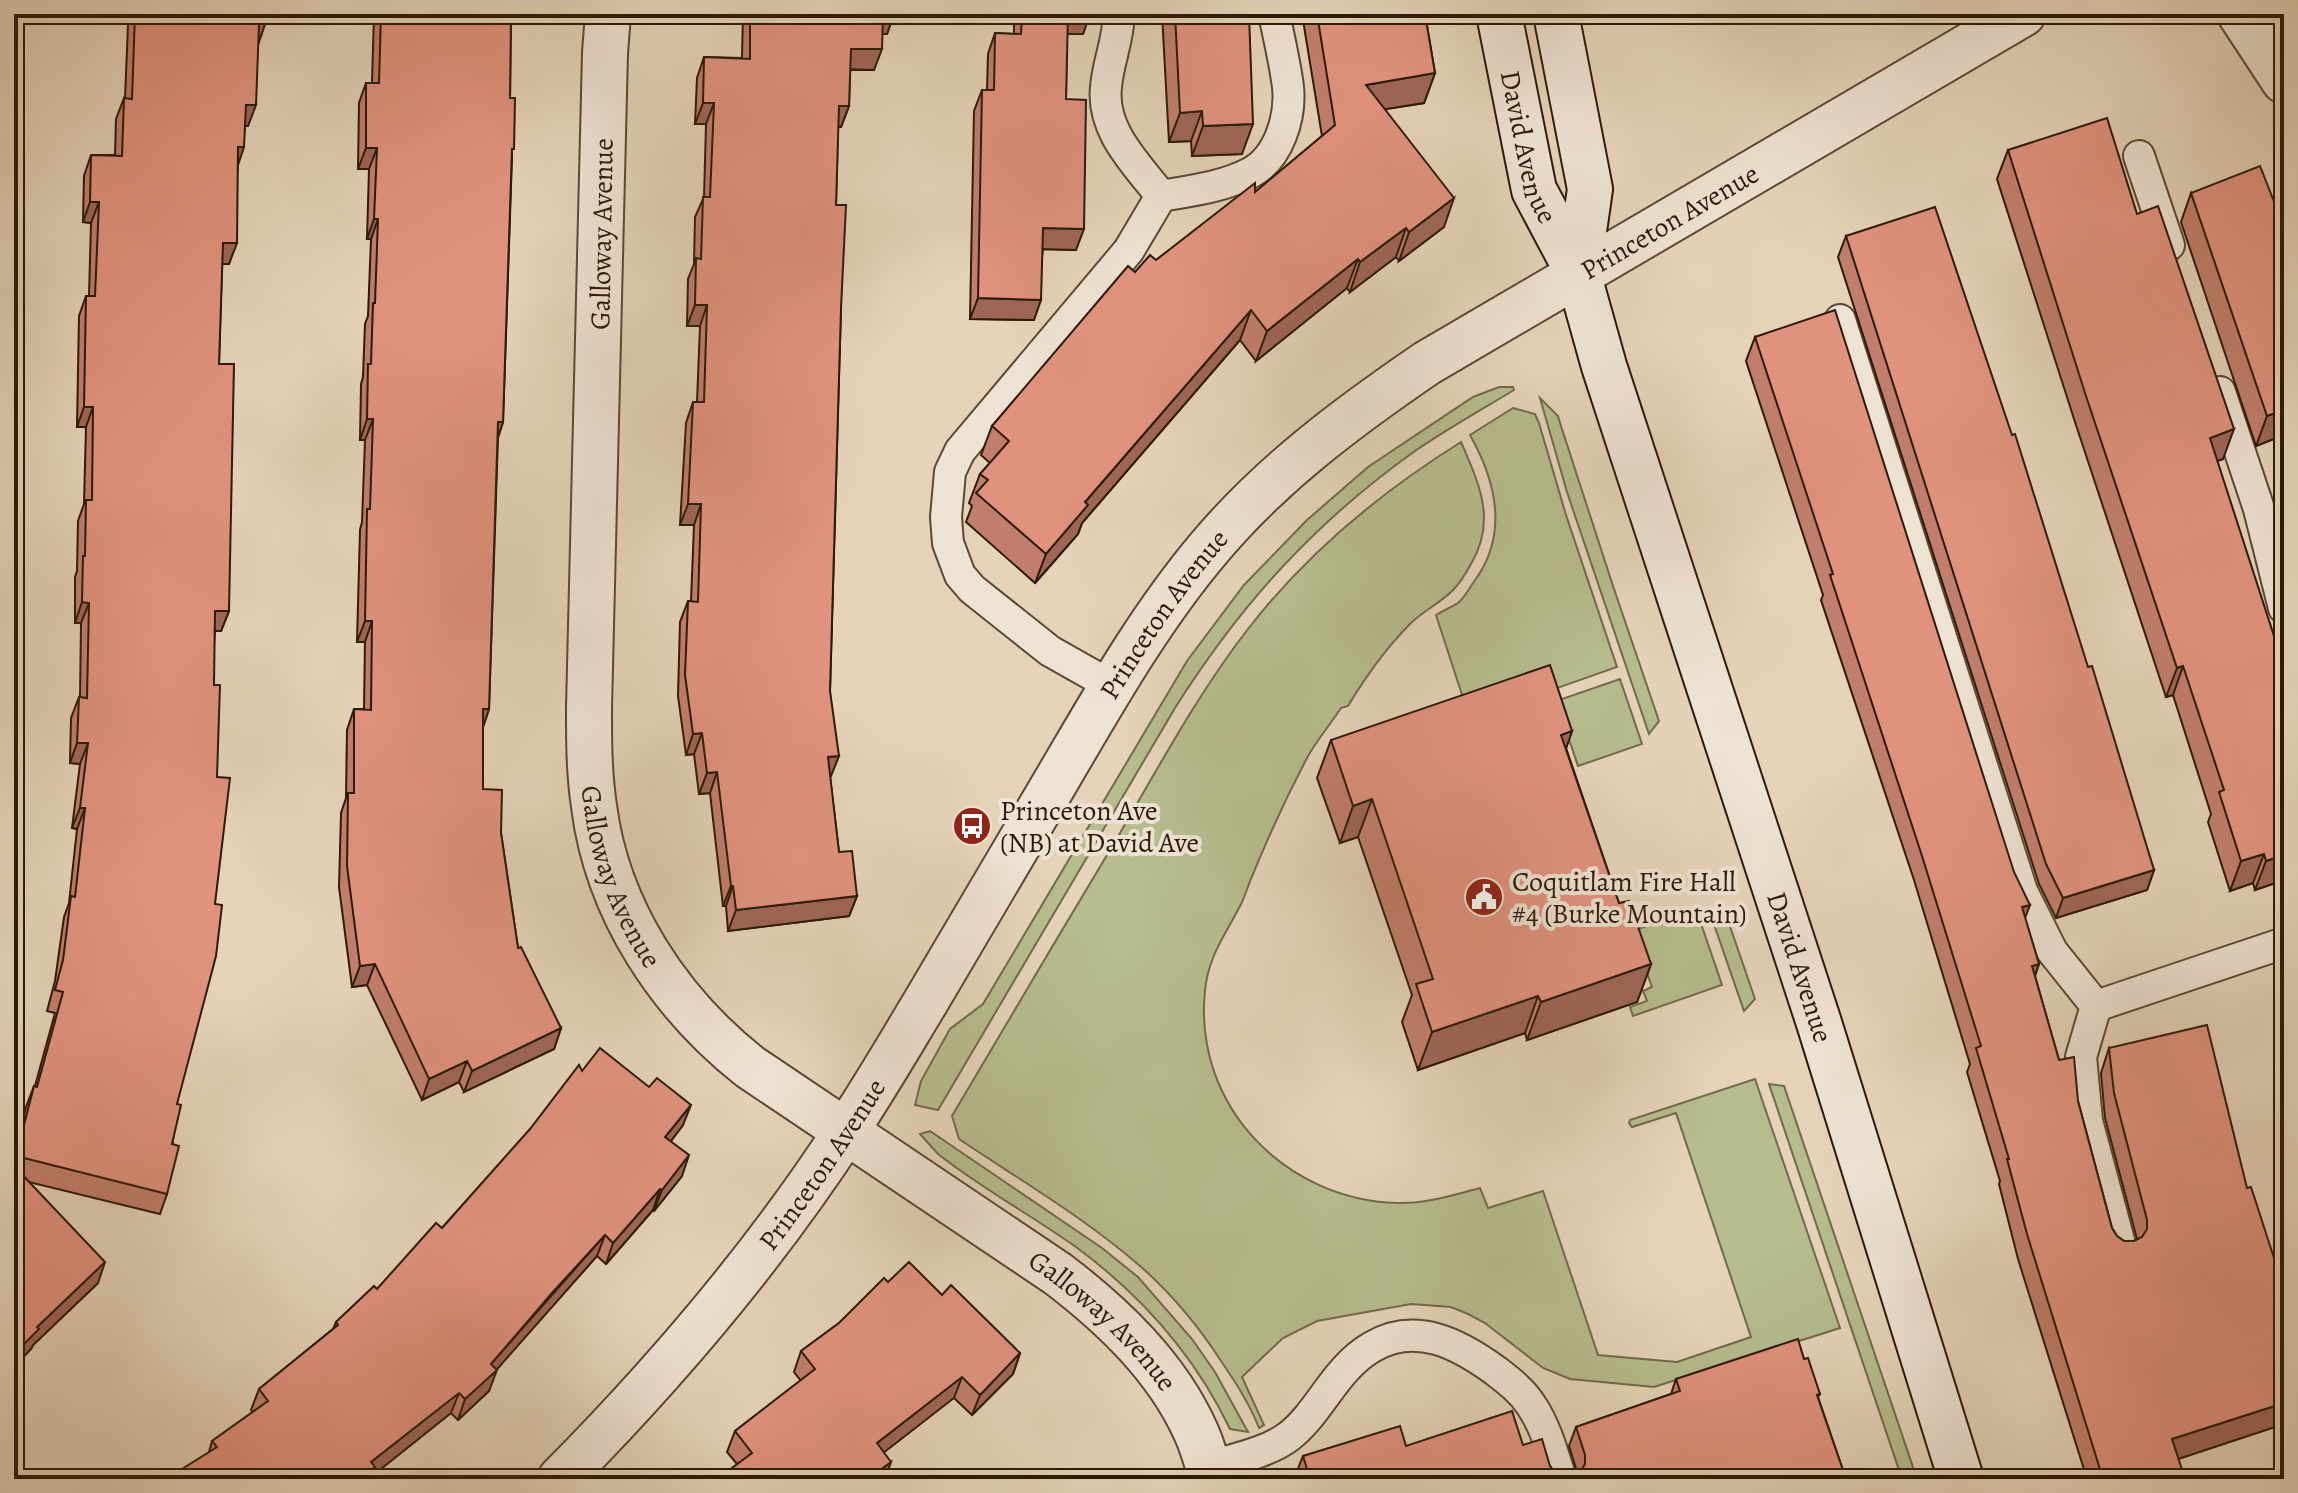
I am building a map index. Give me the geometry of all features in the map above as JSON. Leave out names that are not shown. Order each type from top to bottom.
[{"type":"street","name":"Galloway Avenue","points":[[608,14],[589,708],[594,807],[602,849],[616,890],[635,933],[685,1005],[724,1047],[1058,1274],[1127,1333],[1176,1396],[1197,1432],[1210,1473]]},
{"type":"street","name":"David Avenue","points":[[1499,14],[1534,190],[1578,273],[1604,366],[1814,1008],[1961,1479]]},
{"type":"street","name":"David Avenue","points":[[1556,14],[1590,189],[1578,273]]},
{"type":"street","name":"Princeton Avenue","points":[[560,1479],[643,1393],[718,1306],[846,1132],[1112,686],[1157,618],[1208,550],[1248,505],[1362,407],[1427,363],[2023,14]]},
{"type":"street","points":[[2240,14],[2284,81]]},
{"type":"lane","points":[[1119,14],[1118,36],[1106,87],[1108,120],[1161,196]]},
{"type":"lane","points":[[1112,686],[1050,651],[972,589],[960,575],[948,543],[950,472],[960,451],[1129,250],[1161,196],[1203,189],[1252,172],[1281,140],[1288,90],[1274,14]]},
{"type":"lane","points":[[2139,156],[2180,275]]},
{"type":"lane","points":[[1840,320],[2022,891],[2052,951],[2096,1006]]},
{"type":"lane","points":[[2210,363],[2272,504],[2284,608]]},
{"type":"lane","points":[[2096,1006],[2284,943]]},
{"type":"lane","points":[[2096,1006],[2081,1057],[2087,1121],[2121,1248]]},
{"type":"lane","points":[[1210,1473],[1288,1437],[1355,1359],[1373,1346],[1396,1338],[1416,1336],[1438,1339],[1460,1347],[1521,1393],[1538,1417],[1561,1479]]},
{"type":"green space","points":[[1499,387],[1513,387],[1514,390],[1427,443],[1378,478],[1312,537],[1253,600],[1175,708],[938,1110],[915,1105],[921,1081],[950,1029],[983,1004],[1187,661],[1244,585],[1307,520],[1368,467],[1473,397]]},
{"type":"green space","points":[[1540,398],[1558,416],[1659,721],[1649,734],[1567,492]]},
{"type":"green space","points":[[1513,408],[1535,414],[1539,423],[1617,667],[1478,716],[1465,704],[1436,615],[1462,599],[1492,547],[1495,509],[1492,491],[1470,435]]},
{"type":"green space","points":[[1461,442],[1482,502],[1484,517],[1479,548],[1457,586],[1411,623],[1385,652],[1348,706],[1341,708],[1319,739],[1300,772],[1210,966],[1205,991],[1205,1033],[1214,1072],[1231,1107],[1254,1139],[1284,1165],[1318,1185],[1356,1198],[1397,1203],[1429,1201],[1480,1188],[1488,1208],[1543,1191],[1598,1355],[1677,1362],[1751,1337],[1676,1113],[1632,1127],[1629,1123],[1630,1120],[1755,1079],[1840,1328],[1654,1387],[1570,1379],[1543,1368],[1485,1323],[1468,1314],[1451,1307],[1411,1304],[1317,1321],[1283,1338],[1242,1377],[1264,1425],[1259,1428],[1243,1395],[1214,1351],[1163,1288],[1097,1232],[959,1139],[952,1116],[1177,735],[1248,629],[1294,575],[1346,526],[1402,482]]},
{"type":"green space","points":[[1620,679],[1642,744],[1578,766],[1556,701]]},
{"type":"green space","points":[[1696,909],[1722,985],[1633,1016],[1630,1007],[1647,1001],[1643,991],[1652,987],[1635,940],[1618,936]]},
{"type":"green space","points":[[1709,910],[1725,912],[1755,999],[1744,1011]]},
{"type":"green space","points":[[1769,1084],[1784,1086],[1917,1479],[1902,1479]]},
{"type":"green space","points":[[930,1131],[1102,1248],[1138,1277],[1192,1339],[1215,1372],[1248,1432],[1230,1429],[1183,1352],[1123,1285],[1076,1247],[938,1154],[920,1134]]},
{"type":"building","points":[[135,14],[266,14],[265,24],[259,24],[256,105],[246,105],[244,147],[238,147],[237,243],[223,243],[219,364],[234,364],[229,611],[215,611],[214,685],[220,685],[217,777],[230,778],[215,904],[222,905],[216,956],[177,1104],[181,1105],[172,1144],[179,1146],[167,1194],[16,1156],[63,992],[55,990],[63,960],[71,896],[75,897],[85,808],[80,808],[88,743],[77,743],[79,697],[87,698],[89,603],[82,602],[83,556],[86,500],[92,500],[93,407],[84,407],[86,296],[95,296],[99,202],[90,202],[91,155],[122,156],[124,98],[132,99]]},
{"type":"building","points":[[381,14],[511,14],[510,98],[515,98],[514,149],[503,422],[498,422],[489,709],[483,709],[483,789],[502,790],[501,833],[518,948],[521,947],[561,1028],[472,1071],[467,1061],[429,1079],[375,964],[360,966],[347,866],[348,793],[354,793],[354,709],[371,710],[372,621],[365,621],[367,509],[370,509],[373,419],[367,419],[378,219],[374,219],[377,148],[366,148],[366,83],[379,83]]},
{"type":"building","points":[[750,14],[883,14],[882,49],[851,49],[849,106],[839,106],[836,205],[846,205],[830,691],[839,756],[828,757],[839,852],[852,851],[857,896],[736,910],[717,772],[707,773],[702,733],[693,734],[685,675],[688,601],[698,602],[701,504],[688,504],[693,402],[704,402],[707,305],[695,305],[696,258],[701,259],[703,197],[710,197],[714,103],[703,103],[704,57],[750,59]]},
{"type":"building","points":[[1022,14],[1068,14],[1066,99],[1086,100],[1084,229],[1043,228],[1041,300],[978,298],[982,90],[994,90],[995,33],[1021,34]]},
{"type":"building","points":[[1175,14],[1249,14],[1253,124],[1203,126],[1202,111],[1180,113]]},
{"type":"building","points":[[1317,14],[1425,14],[1435,73],[1366,85],[1454,198],[1409,232],[1406,228],[1360,262],[1358,259],[1267,331],[1251,310],[1085,502],[1088,505],[1046,554],[976,493],[988,480],[980,474],[1009,441],[992,426],[1128,266],[1135,272],[1150,255],[1156,260],[1255,183],[1255,192],[1335,125]]},
{"type":"building","points":[[2107,118],[2137,214],[2158,206],[2234,429],[2210,438],[2284,667],[2284,855],[2266,861],[2264,854],[2241,861],[2219,792],[2224,790],[2183,666],[2177,668],[2008,150]]},
{"type":"building","points":[[2260,166],[2284,227],[2284,410],[2267,416],[2191,193]]},
{"type":"building","points":[[1935,207],[2012,435],[2015,434],[2088,667],[2092,666],[2154,870],[2063,898],[2046,864],[1846,236]]},
{"type":"building","points":[[1835,310],[2014,872],[2030,905],[2022,907],[2039,964],[2032,966],[2059,1060],[2074,1057],[2078,1101],[2112,1228],[2124,1241],[2142,1237],[2147,1229],[2147,1220],[2114,1093],[2109,1048],[2207,1025],[2247,1188],[2251,1187],[2284,1289],[2284,1403],[2172,1439],[2185,1479],[2103,1479],[2027,1234],[2009,1159],[1976,1048],[1981,1046],[1755,337]]},
{"type":"building","name":"Coquitlam Fire Hall #4 (Burke Mountain)","points":[[1550,665],[1572,731],[1561,735],[1619,903],[1629,901],[1651,964],[1541,1002],[1538,996],[1432,1032],[1416,984],[1433,979],[1372,799],[1353,806],[1331,740]]},
{"type":"building","points":[[600,1048],[649,1087],[657,1078],[691,1105],[665,1137],[689,1155],[662,1190],[613,1243],[605,1235],[552,1293],[491,1364],[497,1370],[465,1399],[459,1393],[371,1462],[375,1467],[360,1479],[166,1479],[217,1447],[212,1441],[268,1401],[259,1389],[338,1325],[336,1322],[374,1286],[377,1289],[436,1223],[442,1228],[530,1129],[579,1065],[582,1071]]},
{"type":"building","points":[[14,1166],[105,1262],[37,1327],[39,1329],[14,1354]]},
{"type":"building","points":[[909,1262],[942,1295],[951,1285],[1020,1353],[980,1395],[962,1377],[877,1443],[891,1462],[868,1479],[717,1479],[752,1453],[735,1431],[815,1369],[801,1351],[839,1323],[884,1278],[888,1282]]},
{"type":"building","points":[[1798,1339],[1804,1359],[1808,1358],[1820,1394],[1817,1395],[1846,1479],[1310,1479],[1303,1456],[1400,1426],[1406,1446],[1512,1411],[1523,1445],[1542,1439],[1555,1473],[1563,1478],[1572,1478],[1580,1473],[1585,1464],[1576,1427],[1680,1391],[1676,1379]]},
{"type":"place","name":"Princeton Ave (NB) at David Ave","points":[[972,826]]},
{"type":"place","name":"Coquitlam Fire Hall #4 (Burke Mountain)","points":[[1484,897]]}]
